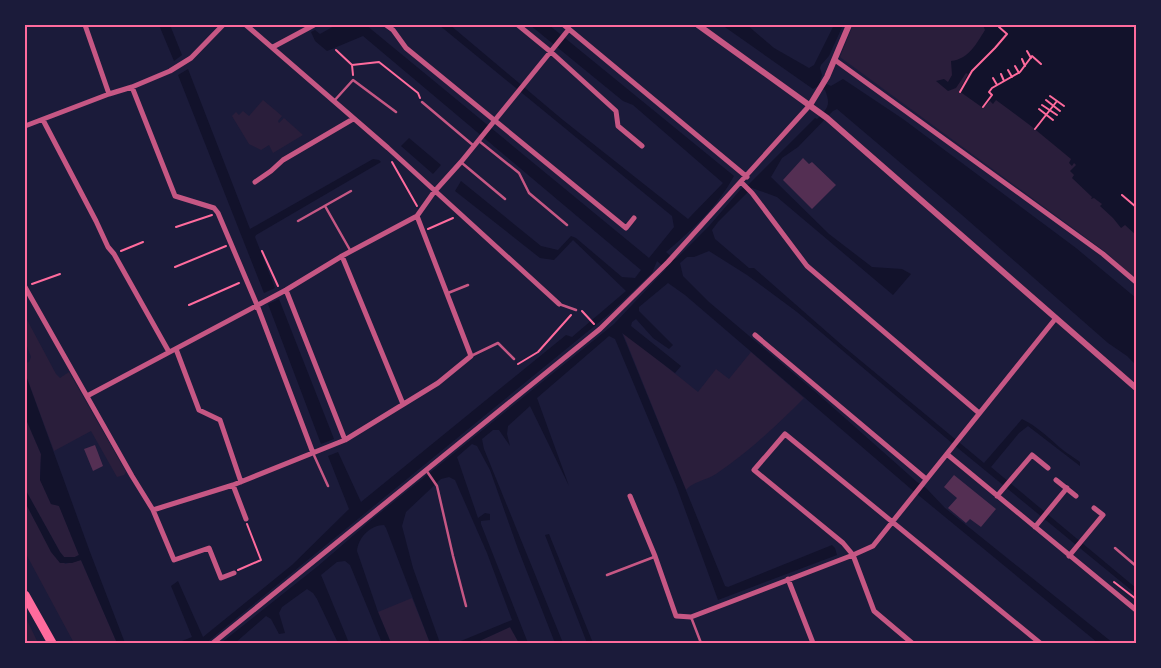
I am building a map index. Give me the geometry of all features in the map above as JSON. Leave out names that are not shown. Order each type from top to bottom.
[{"type":"highway","points":[[25,595],[52,643]]},
{"type":"street","points":[[85,25],[109,94]]},
{"type":"street","points":[[26,124],[43,120],[170,71],[191,58],[223,25]]},
{"type":"street","points":[[246,25],[388,148],[434,192],[559,304]]},
{"type":"street","points":[[273,47],[314,25]]},
{"type":"street","points":[[386,25],[393,30],[406,48],[626,228],[634,218]]},
{"type":"street","points":[[518,25],[552,50],[616,110],[618,126],[642,146]]},
{"type":"street","points":[[564,25],[747,177]]},
{"type":"street","points":[[698,25],[824,115],[1136,388]]},
{"type":"street","points":[[213,643],[427,472],[591,337],[660,270],[743,184],[810,105],[827,78],[849,25]]},
{"type":"street","points":[[87,396],[283,292],[342,256],[418,214],[434,192],[461,162],[569,29]]},
{"type":"street","points":[[835,60],[1103,254],[1136,282]]},
{"type":"street","points":[[132,87],[175,196],[214,208],[218,213],[257,305],[313,453]]},
{"type":"street","points":[[255,182],[271,172],[282,160],[353,119]]},
{"type":"street","points":[[43,120],[108,247],[114,254],[169,352]]},
{"type":"street","points":[[743,184],[752,193],[807,266],[979,413]]},
{"type":"street","points":[[153,510],[233,485],[345,440],[438,383],[471,356],[422,232],[418,214]]},
{"type":"street","points":[[342,256],[403,404]]},
{"type":"street","points":[[25,287],[153,510],[174,560],[209,548],[220,578],[234,573]]},
{"type":"street","points":[[283,292],[345,440]]},
{"type":"street","points":[[630,496],[655,556],[676,616],[690,617],[853,555],[873,546],[948,455],[979,413],[1056,318]]},
{"type":"street","points":[[755,335],[924,482]]},
{"type":"street","points":[[176,349],[199,410],[220,420],[240,482]]},
{"type":"street","points":[[912,643],[874,611],[853,555],[843,543],[754,470],[785,434],[1040,643]]},
{"type":"street","points":[[948,455],[1136,610]]},
{"type":"street","points":[[998,496],[1032,455],[1048,468]]},
{"type":"street","points":[[1056,480],[1076,496]]},
{"type":"street","points":[[233,485],[246,519]]},
{"type":"street","points":[[1035,527],[1067,488]]},
{"type":"street","points":[[1069,556],[1103,515],[1094,508]]},
{"type":"street","points":[[788,580],[814,643]]},
{"type":"lane","points":[[334,101],[353,80],[396,112]]},
{"type":"lane","points":[[422,102],[474,146]]},
{"type":"lane","points":[[479,139],[519,174],[529,193],[567,225]]},
{"type":"lane","points":[[461,162],[505,199]]},
{"type":"lane","points":[[298,222],[351,191]]},
{"type":"lane","points":[[326,206],[351,251]]},
{"type":"lane","points":[[447,294],[468,285]]},
{"type":"lane","points":[[559,304],[576,310]]},
{"type":"lane","points":[[471,356],[498,343],[514,359]]},
{"type":"lane","points":[[313,453],[328,486]]},
{"type":"lane","points":[[427,472],[437,486],[466,606]]},
{"type":"lane","points":[[1115,548],[1136,566]]},
{"type":"lane","points":[[607,574],[655,556]]},
{"type":"lane","points":[[690,617],[701,643]]},
{"type":"path","points":[[960,92],[972,72],[1006,34],[999,27]]},
{"type":"path","points":[[336,50],[352,65],[353,80]]},
{"type":"path","points":[[1027,51],[1031,58]]},
{"type":"path","points":[[1031,58],[1032,56],[1041,64]]},
{"type":"path","points":[[983,107],[992,95],[989,92],[997,85],[1019,73],[1031,58]]},
{"type":"path","points":[[1022,59],[1025,66]]},
{"type":"path","points":[[352,65],[379,62],[418,93],[422,102]]},
{"type":"path","points":[[1016,66],[1019,73]]},
{"type":"path","points":[[1008,70],[1012,77]]},
{"type":"path","points":[[1001,74],[1004,81]]},
{"type":"path","points":[[993,78],[997,85]]},
{"type":"path","points":[[1050,96],[1064,106]]},
{"type":"path","points":[[1046,100],[1060,111]]},
{"type":"path","points":[[1035,129],[1056,101]]},
{"type":"path","points":[[1042,105],[1057,116]]},
{"type":"path","points":[[1039,109],[1053,120]]},
{"type":"path","points":[[388,148],[394,167],[418,214]]},
{"type":"path","points":[[1122,195],[1136,207]]},
{"type":"path","points":[[176,227],[218,213]]},
{"type":"path","points":[[422,232],[460,215]]},
{"type":"path","points":[[114,254],[143,242]]},
{"type":"path","points":[[175,267],[230,245]]},
{"type":"path","points":[[262,251],[283,292]]},
{"type":"path","points":[[25,287],[60,274]]},
{"type":"path","points":[[189,305],[246,280]]},
{"type":"path","points":[[514,359],[517,364],[538,352],[576,310]]},
{"type":"path","points":[[584,313],[597,326]]},
{"type":"path","points":[[234,573],[260,560],[246,519]]},
{"type":"shaded area","points":[[159,25],[170,25],[182,55],[174,61]]},
{"type":"shaded area","points":[[336,25],[366,25],[649,258],[674,227],[672,216],[439,25],[450,25],[563,120],[688,219],[723,183],[633,105],[623,101],[530,25],[549,25],[734,176],[728,187],[704,217],[666,252],[674,259],[709,226],[741,189],[749,184],[815,118],[817,119],[824,112],[828,103],[825,90],[818,86],[813,89],[722,25],[747,25],[774,48],[809,68],[814,65],[834,25],[843,25],[829,56],[821,65],[822,75],[820,81],[831,86],[843,79],[903,119],[1076,248],[1136,298],[1136,365],[837,109],[798,147],[782,158],[771,177],[829,234],[872,267],[902,269],[911,274],[893,295],[777,197],[752,188],[712,230],[715,239],[749,268],[754,268],[843,346],[984,463],[1022,419],[1045,434],[1080,462],[1080,466],[1028,426],[1019,433],[991,467],[1136,588],[1136,594],[959,449],[797,312],[747,275],[709,251],[694,257],[687,257],[680,263],[683,276],[709,302],[926,488],[945,508],[1113,643],[1098,643],[911,489],[685,295],[668,283],[639,307],[639,311],[673,345],[669,349],[653,338],[636,319],[632,322],[631,326],[681,366],[675,373],[622,333],[725,586],[728,587],[832,545],[837,555],[718,600],[676,485],[615,339],[609,336],[537,398],[569,486],[530,406],[508,426],[507,434],[510,446],[499,430],[493,430],[482,439],[484,449],[563,643],[555,643],[518,549],[490,470],[477,446],[472,444],[457,457],[478,518],[485,513],[490,514],[490,520],[481,521],[481,524],[528,643],[519,643],[510,627],[475,643],[456,643],[512,620],[487,553],[455,480],[449,477],[441,479],[406,512],[402,526],[413,568],[440,643],[430,643],[384,525],[374,527],[366,533],[360,541],[357,551],[391,643],[382,643],[350,565],[345,561],[337,562],[321,575],[349,643],[338,643],[317,599],[307,589],[282,607],[279,613],[285,633],[279,634],[271,619],[266,616],[235,643],[221,643],[614,324],[666,269],[657,261],[652,273],[608,315],[206,643],[177,643],[192,637],[171,586],[178,581],[203,637],[292,565],[349,509],[328,456],[338,452],[361,502],[566,335],[572,337],[626,291],[573,240],[554,260],[540,258],[455,191],[461,181],[541,246],[558,250],[571,236],[576,238],[622,277],[635,278],[641,270],[363,36],[327,51],[315,41],[311,32],[315,30],[320,34]]},
{"type":"shaded area","points":[[853,25],[1136,25],[1136,280],[1107,253],[840,57]]},
{"type":"shaded area","points":[[983,25],[1136,25],[1136,235],[1125,225],[1121,228],[1100,206],[1102,204],[1094,198],[1091,199],[1092,197],[1072,178],[1074,175],[1070,171],[1076,165],[1074,163],[1072,166],[1069,163],[1071,159],[1031,126],[996,100],[993,104],[990,101],[983,108],[959,91],[968,74],[966,73],[956,88],[948,91],[936,81],[944,79],[948,82],[952,75],[951,61],[963,57],[971,50],[985,30]]},
{"type":"shaded area","points":[[188,69],[250,229],[373,159],[381,162],[256,235],[255,237],[275,288],[264,293],[178,75]]},
{"type":"shaded area","points":[[263,100],[282,116],[278,121],[279,123],[284,118],[303,135],[273,153],[269,145],[261,150],[249,144],[232,116],[236,112],[239,115],[243,111],[249,116]]},
{"type":"shaded area","points":[[409,138],[441,165],[433,174],[401,146]]},
{"type":"shaded area","points":[[279,299],[334,439],[321,444],[268,304]]},
{"type":"shaded area","points":[[25,316],[56,374],[60,378],[69,372],[126,472],[124,475],[117,477],[91,431],[54,451],[25,373],[25,363],[29,362],[31,357],[25,341]]},
{"type":"shaded area","points":[[622,331],[698,392],[716,369],[729,379],[751,352],[804,398],[740,457],[716,474],[692,485],[686,490]]},
{"type":"shaded area","points":[[25,373],[125,643],[117,643],[81,560],[72,563],[60,563],[51,552],[25,502],[25,489],[64,557],[79,555],[59,506],[51,504],[40,480],[41,454],[25,417]]},
{"type":"shaded area","points":[[25,417],[41,454],[40,479],[51,504],[58,505],[60,508],[79,555],[75,557],[64,557],[60,552],[25,489]]},
{"type":"shaded area","points":[[25,502],[34,519],[65,564],[81,560],[117,643],[74,643],[25,552]]},
{"type":"shaded area","points":[[549,534],[593,643],[587,643],[545,535]]},
{"type":"shaded area","points":[[412,598],[430,643],[391,643],[378,612]]},
{"type":"shaded area","points":[[25,616],[38,643],[25,643]]},
{"type":"shaded area","points":[[510,627],[519,643],[475,643]]},
{"type":"building","points":[[803,158],[809,164],[812,162],[836,185],[812,209],[783,180]]},
{"type":"building","points":[[95,445],[103,466],[93,471],[84,449]]},
{"type":"building","points":[[954,475],[996,509],[981,527],[970,519],[966,523],[948,508],[957,498],[944,487]]}]
